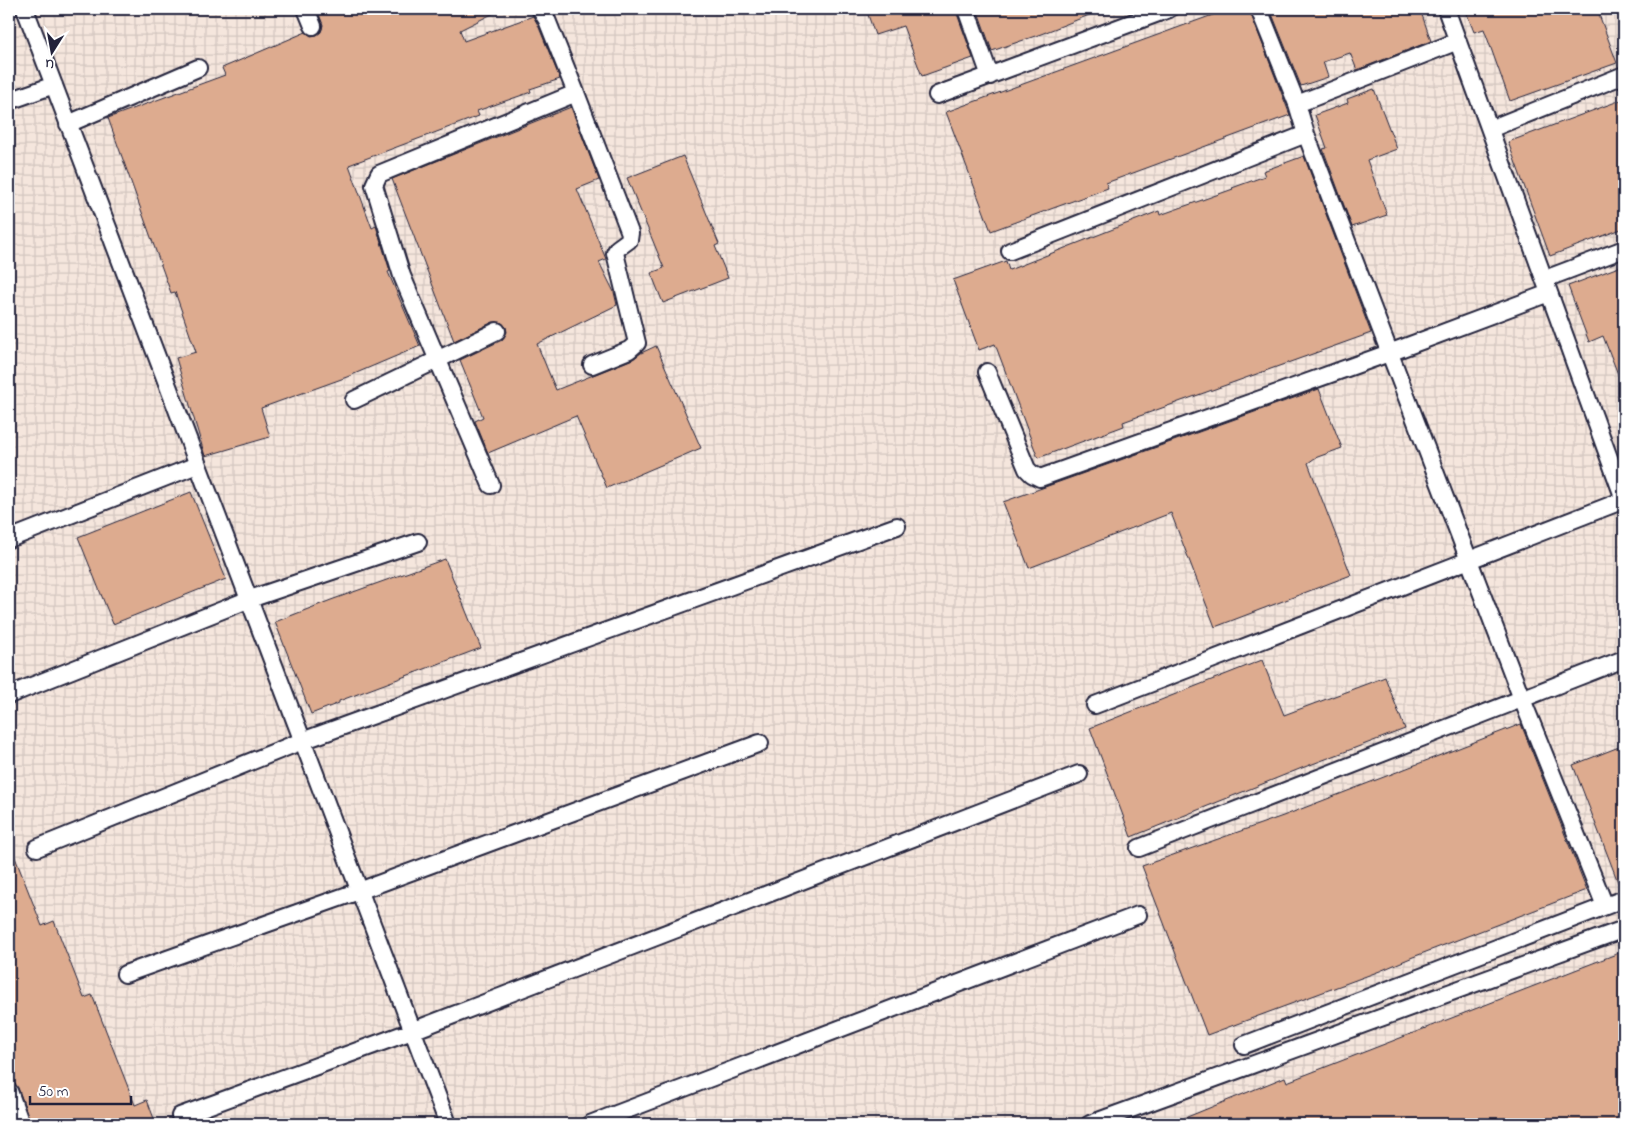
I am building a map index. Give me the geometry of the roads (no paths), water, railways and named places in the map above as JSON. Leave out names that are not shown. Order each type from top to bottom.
[{"type":"lane","points":[[25,9],[448,1124]]},
{"type":"lane","points":[[306,9],[313,26]]},
{"type":"lane","points":[[540,9],[547,20],[576,92],[630,233],[628,240],[615,253],[637,343],[629,350],[592,365]]},
{"type":"lane","points":[[966,9],[990,76]]},
{"type":"lane","points":[[937,96],[1169,9]]},
{"type":"lane","points":[[1259,9],[1297,104],[1306,134],[1468,560],[1605,906]]},
{"type":"lane","points":[[1095,705],[1624,500],[1446,9]]},
{"type":"lane","points":[[1297,104],[1458,42]]},
{"type":"lane","points":[[68,124],[198,68]]},
{"type":"lane","points":[[1490,129],[1624,75]]},
{"type":"lane","points":[[9,102],[54,85]]},
{"type":"lane","points":[[491,485],[402,276],[374,185],[378,174],[576,92]]},
{"type":"lane","points":[[1010,251],[1306,134]]},
{"type":"lane","points":[[987,372],[1027,469],[1040,478],[1389,353],[1547,286],[1624,249]]},
{"type":"lane","points":[[354,400],[497,331]]},
{"type":"lane","points":[[9,539],[197,465]]},
{"type":"lane","points":[[37,848],[302,741],[898,526]]},
{"type":"lane","points":[[9,695],[250,599],[418,542]]},
{"type":"lane","points":[[1138,848],[1624,659]]},
{"type":"lane","points":[[125,974],[359,892],[760,743]]},
{"type":"lane","points":[[180,1116],[412,1031],[1079,774]]},
{"type":"lane","points":[[1244,1045],[1624,899]]},
{"type":"lane","points":[[590,1124],[1138,915]]},
{"type":"lane","points":[[1090,1124],[1128,1117],[1624,929]]},
{"type":"lane","points":[[9,1091],[21,1124]]}]
